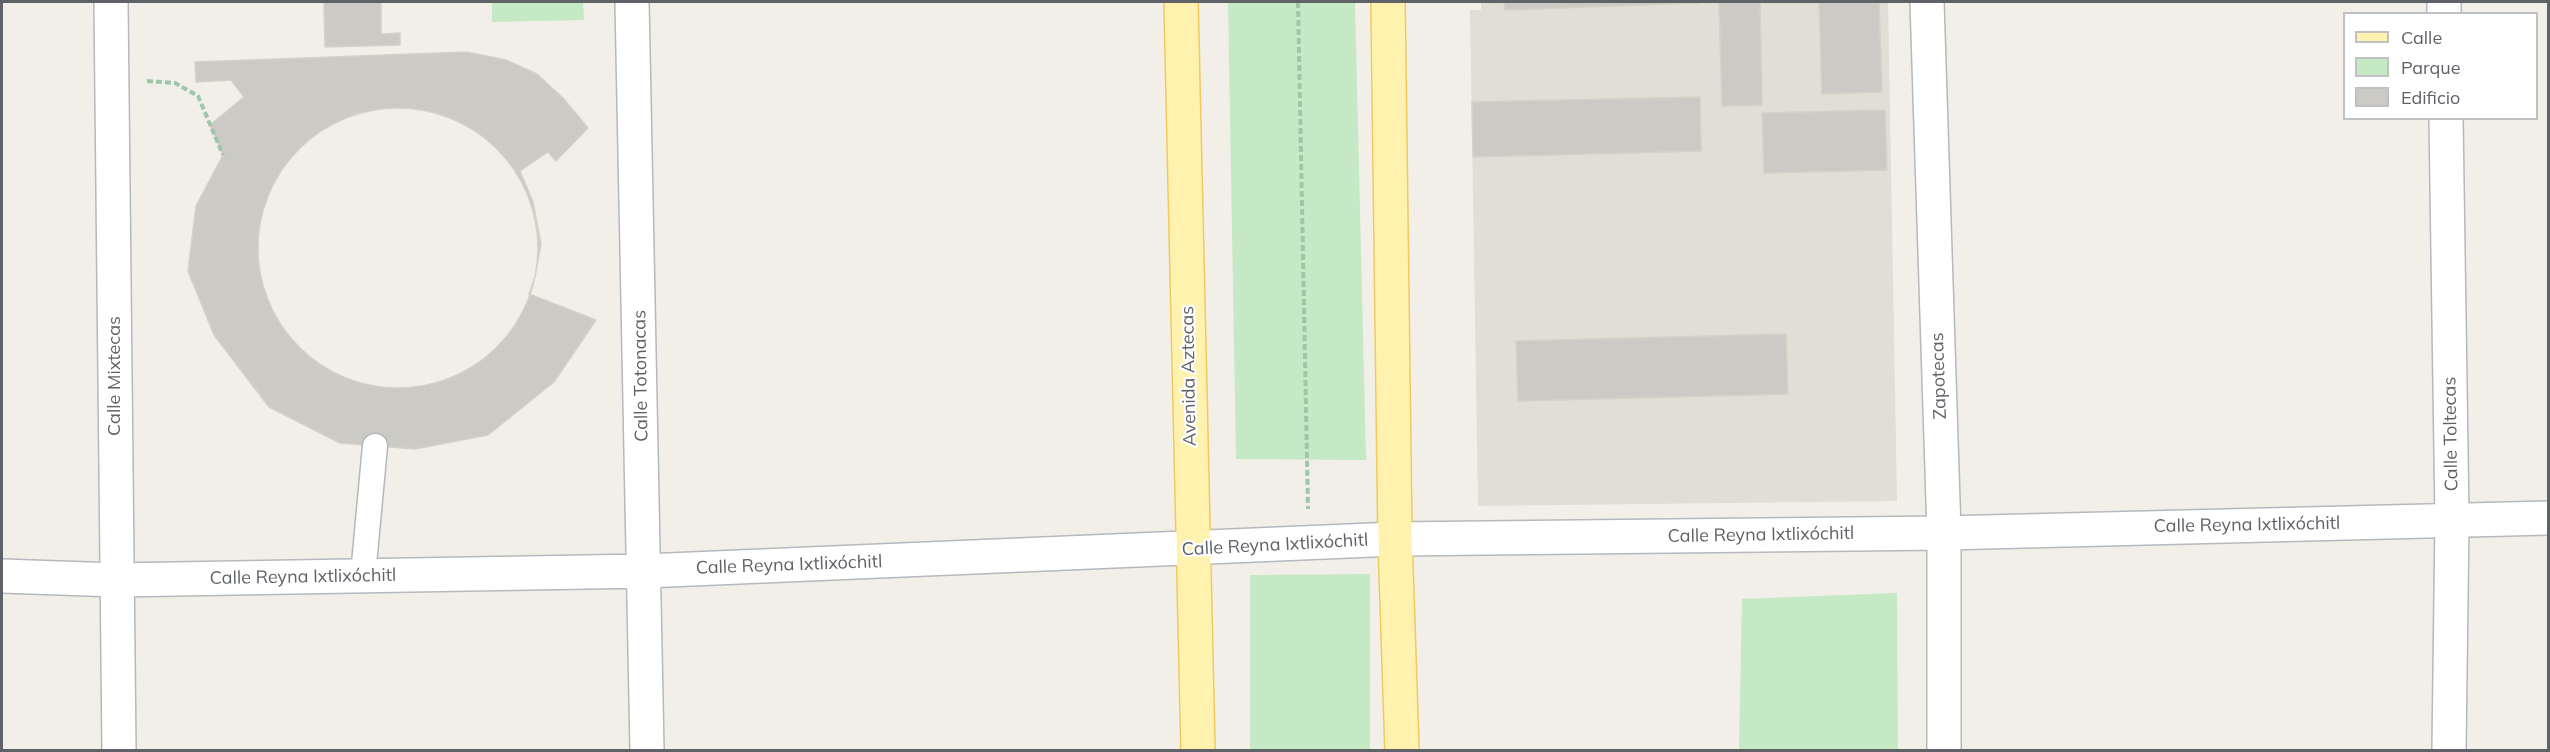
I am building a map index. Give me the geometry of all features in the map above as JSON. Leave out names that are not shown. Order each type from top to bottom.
[{"type":"main road","name":"Avenida Aztecas","points":[[1181,2],[1198,750]]},
{"type":"main road","points":[[1388,2],[1395,539],[1402,750]]},
{"type":"street","name":"Calle Mixtecas","points":[[111,2],[119,750]]},
{"type":"street","name":"Calle Totonacas","points":[[632,2],[648,750]]},
{"type":"street","name":"Zapotecas","points":[[1927,2],[1944,532],[1944,750]]},
{"type":"street","name":"Calle Toltecas","points":[[2446,120],[2452,519],[2449,750]]},
{"type":"street","points":[[363,575],[375,446]]},
{"type":"street","name":"Calle Reyna Ixtlixóchitl","points":[[2,576],[117,580],[645,571],[1395,539],[1944,532],[2548,518]]},
{"type":"path","points":[[1298,2],[1309,459],[1308,543]]},
{"type":"path","points":[[113,79],[175,82],[198,96],[222,155]]},
{"type":"shaded area","points":[[1481,2],[1888,2],[1897,501],[1478,506],[1470,10],[1481,10]]},
{"type":"green space","points":[[492,2],[583,2],[584,20],[492,22]]},
{"type":"green space","points":[[1228,2],[1355,2],[1366,460],[1236,459]]},
{"type":"green space","points":[[1370,574],[1370,750],[1250,750],[1250,575]]},
{"type":"green space","points":[[1897,593],[1898,750],[1739,750],[1742,599]]},
{"type":"building","points":[[324,2],[381,2],[381,34],[400,33],[400,45],[325,47]]},
{"type":"building","points":[[1504,2],[1699,2],[1699,3],[1505,10]]},
{"type":"building","points":[[1719,2],[1760,2],[1762,105],[1722,106]]},
{"type":"building","points":[[1819,2],[1879,2],[1882,92],[1822,94]]},
{"type":"building","points":[[467,52],[506,60],[537,74],[564,99],[588,128],[556,161],[548,152],[520,171],[533,202],[541,244],[535,277],[529,294],[596,320],[554,382],[488,435],[415,449],[340,443],[269,407],[214,335],[188,271],[196,206],[223,155],[210,125],[244,97],[231,80],[196,82],[195,62]]},
{"type":"building","points":[[1700,97],[1701,151],[1473,157],[1472,102]]},
{"type":"building","points":[[398,108],[425,111],[452,119],[476,132],[497,149],[514,170],[527,194],[535,221],[538,248],[535,275],[527,302],[514,326],[497,347],[476,364],[452,377],[425,385],[398,388],[371,385],[344,377],[320,364],[299,347],[282,326],[269,302],[261,275],[258,248],[261,221],[269,194],[282,170],[299,149],[320,132],[344,119],[371,111]]},
{"type":"building","points":[[1885,110],[1887,170],[1764,173],[1762,113]]},
{"type":"building","points":[[1786,334],[1788,394],[1518,401],[1516,341]]}]
